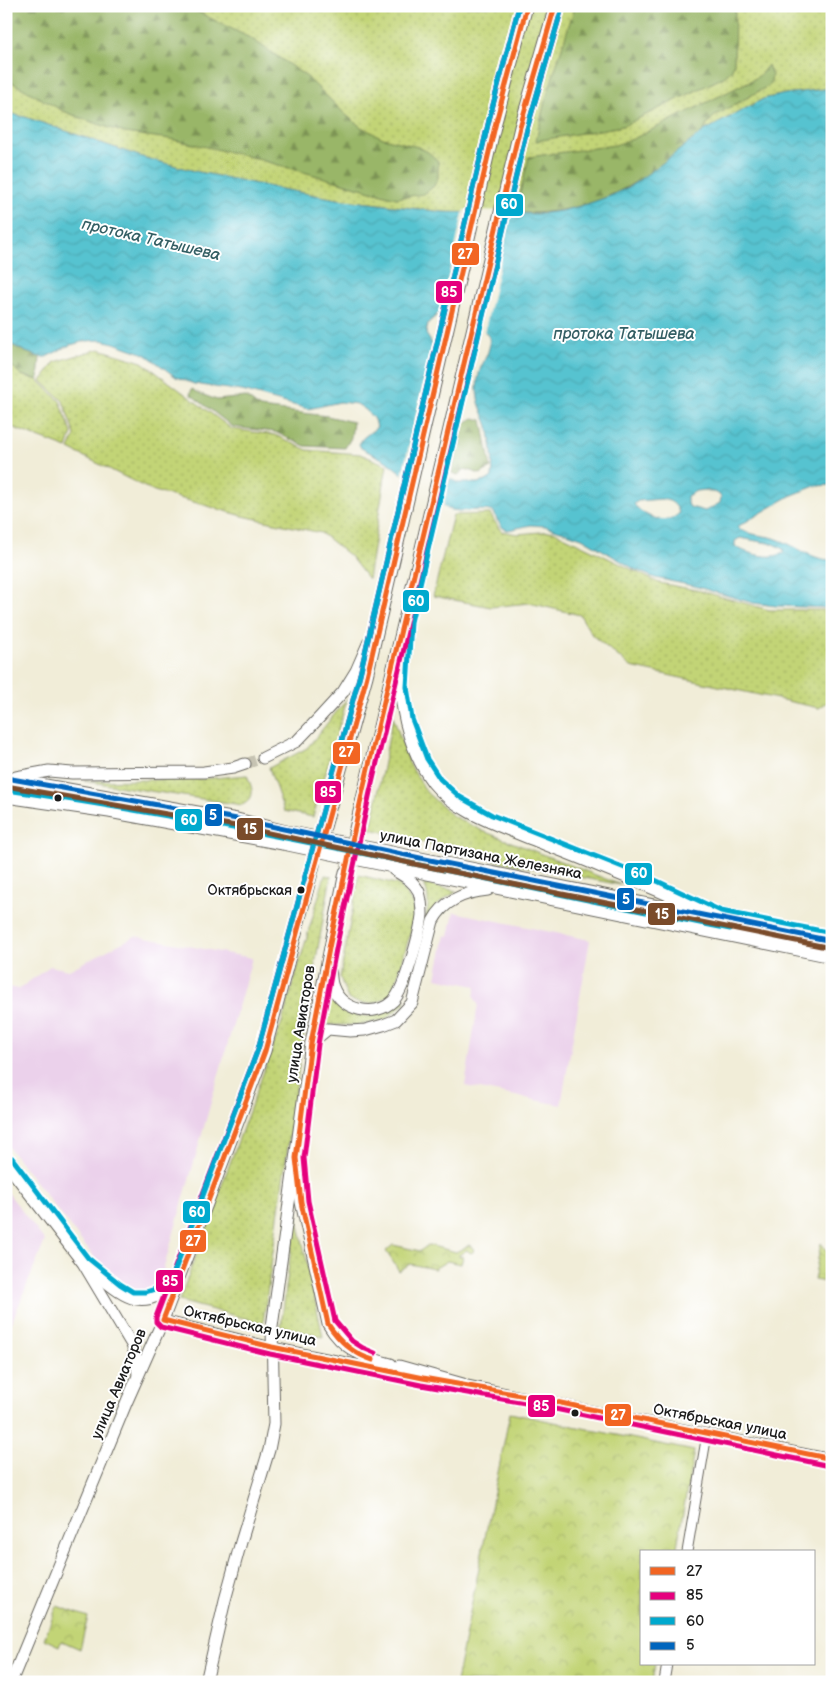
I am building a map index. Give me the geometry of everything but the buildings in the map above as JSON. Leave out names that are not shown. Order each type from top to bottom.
[{"type":"main road","points":[[325,827],[367,676],[496,122],[527,6]]},
{"type":"main road","points":[[354,833],[520,127],[556,6]]},
{"type":"main road","points":[[263,758],[297,740],[342,692],[356,671],[381,615]]},
{"type":"main road","points":[[404,620],[399,687],[403,712],[420,762],[434,784],[456,803],[489,822],[652,887],[720,918]]},
{"type":"main road","points":[[7,778],[50,771],[72,773],[204,772],[233,768],[245,764]]},
{"type":"main road","name":"улица Партизана Железняка","points":[[7,778],[237,819],[286,831],[832,940]]},
{"type":"main road","name":"улица Партизана Железняка","points":[[6,797],[117,814],[284,844],[582,907],[832,957]]},
{"type":"main road","name":"улица Авиаторов","points":[[11,1682],[163,1320],[265,1050],[314,865]]},
{"type":"main road","points":[[330,943],[331,982],[333,989],[340,998],[355,1008],[375,1011],[384,1008],[399,993],[408,972],[422,917],[422,908],[418,891],[412,882],[388,866]]},
{"type":"main road","name":"улица Авиаторов","points":[[206,1682],[225,1600],[269,1450],[274,1424],[272,1327],[311,1043],[345,872]]},
{"type":"main road","points":[[311,1043],[328,1029],[365,1030],[396,1020],[412,1003],[436,914],[465,894],[503,889]]},
{"type":"main road","points":[[296,1158],[301,1202],[328,1324],[338,1339],[366,1358],[394,1368],[463,1384]]},
{"type":"main road","points":[[6,1162],[83,1263],[132,1345],[136,1357],[138,1377]]},
{"type":"main road","points":[[83,1263],[116,1290],[131,1299],[147,1300],[165,1293],[179,1279]]},
{"type":"street","name":"Октябрьская улица","points":[[163,1320],[272,1347],[394,1368]]},
{"type":"street","name":"Октябрьская улица","points":[[463,1384],[832,1459]]},
{"type":"street","points":[[687,1550],[708,1434]]},
{"type":"street","points":[[664,1682],[667,1666]]},
{"type":"shaded area","points":[[454,912],[590,940],[561,1105],[465,1086],[478,1004],[474,997],[476,986],[436,978],[445,935],[449,936]]},
{"type":"shaded area","points":[[135,936],[252,958],[161,1278],[154,1287],[137,1293],[119,1282],[100,1265],[6,1144],[6,987],[19,989],[50,966],[69,970]]},
{"type":"shaded area","points":[[6,1190],[45,1241],[6,1336]]},
{"type":"green space","points":[[6,6],[832,6],[832,88],[763,99],[704,131],[660,165],[610,196],[587,204],[538,214],[453,213],[337,199],[199,172],[145,158],[25,117],[6,113]]},
{"type":"green space","points":[[6,6],[186,6],[252,39],[307,77],[361,127],[383,138],[418,147],[428,152],[438,161],[438,177],[434,186],[424,194],[396,198],[243,155],[170,139],[125,133],[63,111],[6,79]]},
{"type":"green space","points":[[575,6],[735,6],[734,64],[731,71],[724,77],[623,126],[536,141],[544,105]]},
{"type":"green space","points":[[768,65],[772,76],[770,85],[716,115],[707,124],[704,131],[639,180],[618,192],[571,208],[545,212],[515,213],[529,157],[615,145],[633,139],[754,79]]},
{"type":"green space","points":[[6,342],[40,357],[38,380],[21,375],[13,367],[6,370]]},
{"type":"green space","points":[[99,349],[142,362],[232,429],[275,435],[307,450],[360,454],[387,465],[368,579],[350,556],[321,533],[243,516],[151,490],[69,449],[75,435],[63,401],[41,381],[55,362]]},
{"type":"green space","points":[[13,367],[21,375],[38,380],[60,401],[72,433],[67,448],[6,425],[6,370]]},
{"type":"green space","points":[[192,389],[217,400],[246,397],[260,408],[327,416],[353,422],[351,438],[345,448],[305,446],[275,432],[233,427],[190,394]]},
{"type":"green space","points":[[474,418],[482,420],[491,468],[480,474],[465,469],[458,475],[452,473],[464,423]]},
{"type":"green space","points":[[490,514],[501,531],[517,534],[553,531],[659,583],[701,591],[769,610],[824,610],[832,613],[832,699],[819,708],[631,667],[592,635],[580,615],[529,603],[491,607],[433,596],[453,515]]},
{"type":"green space","points":[[347,699],[313,817],[284,811],[269,768],[307,748]]},
{"type":"green space","points":[[393,716],[409,763],[427,793],[453,816],[483,831],[621,885],[497,861],[371,829]]},
{"type":"green space","points":[[247,775],[252,792],[250,799],[242,805],[84,781],[202,779]]},
{"type":"green space","points":[[325,875],[331,876],[308,1003],[263,1323],[179,1301],[282,1022]]},
{"type":"green space","points":[[359,875],[400,885],[414,905],[414,920],[393,993],[372,1004],[348,999],[340,977]]},
{"type":"green space","points":[[424,884],[456,891],[437,906],[429,921],[424,937],[428,899]]},
{"type":"green space","points":[[331,995],[349,1011],[357,1015],[366,1016],[383,1012],[403,999],[406,1002],[385,1020],[360,1025],[325,1025]]},
{"type":"green space","points":[[296,1211],[323,1337],[281,1326]]},
{"type":"green space","points":[[821,1243],[832,1258],[832,1283],[814,1280]]},
{"type":"green space","points":[[393,1245],[420,1251],[428,1245],[456,1252],[469,1245],[474,1249],[473,1252],[470,1253],[467,1250],[459,1255],[463,1257],[461,1264],[447,1261],[434,1269],[410,1264],[399,1271],[386,1251]]},
{"type":"green space","points":[[510,1413],[694,1451],[676,1550],[640,1550],[640,1666],[655,1666],[652,1682],[456,1682]]},
{"type":"green space","points":[[57,1606],[88,1617],[80,1649],[62,1641],[59,1646],[44,1639]]},
{"type":"water","name":"протока Татышева","points":[[832,88],[832,485],[815,486],[790,496],[737,527],[750,533],[774,538],[810,555],[832,560],[832,608],[776,606],[753,603],[694,586],[655,578],[636,570],[582,538],[545,526],[531,525],[508,530],[503,528],[494,512],[448,509],[386,461],[361,448],[359,444],[363,438],[377,427],[373,418],[357,404],[340,402],[308,409],[242,391],[194,384],[176,377],[145,354],[101,340],[70,345],[46,357],[26,352],[6,342],[6,113],[25,117],[145,158],[199,172],[276,188],[337,199],[443,212],[538,214],[561,211],[587,204],[629,187],[704,131],[763,99]],"holes":[[[439,313],[457,313],[488,334],[489,349],[479,372],[477,389],[479,404],[488,426],[492,452],[492,477],[486,481],[459,483],[432,470],[418,450],[437,351],[426,334],[428,323]],[[705,490],[717,493],[721,497],[720,503],[705,511],[690,507],[687,502],[687,496],[696,491]],[[667,500],[674,504],[679,513],[668,519],[655,518],[649,516],[634,504],[638,501]],[[740,538],[773,544],[783,549],[784,552],[773,556],[752,554],[735,546],[735,541]]]},
{"type":"pier","points":[[464,210],[512,211],[484,334],[456,315],[439,316]]},
{"type":"pier","points":[[433,341],[439,350],[421,449],[433,468],[450,476],[443,508],[402,476]]},
{"type":"tunnel","points":[[245,764],[263,758]]},
{"type":"tunnel","points":[[345,872],[353,834]]},
{"type":"transit line","name":"85","points":[[519,6],[489,120],[360,674],[258,1049],[156,1317],[156,1322],[161,1327],[270,1354],[421,1385],[531,1404],[830,1466]]},
{"type":"transit line","name":"60","points":[[12,1158],[88,1258],[120,1284],[133,1292],[146,1292],[161,1287],[173,1275],[258,1049],[360,674],[489,120],[519,6]]},
{"type":"transit line","name":"27","points":[[527,6],[496,122],[367,676],[265,1051],[163,1320],[272,1347],[423,1378],[532,1397],[832,1459]]},
{"type":"transit line","name":"27","points":[[373,1360],[347,1346],[328,1324],[301,1202],[296,1158],[311,1043],[330,943],[363,790],[520,127],[555,6]]},
{"type":"transit line","name":"85","points":[[375,1353],[352,1341],[335,1321],[308,1201],[304,1158],[318,1044],[337,944],[370,792],[527,129],[562,8]]},
{"type":"transit line","name":"60","points":[[562,8],[527,129],[411,622],[407,687],[412,719],[427,759],[440,779],[460,797],[492,815],[655,880],[721,911],[832,933]]},
{"type":"transit line","name":"5","points":[[6,778],[237,819],[832,941]]},
{"type":"transit line","name":"15","points":[[6,786],[236,826],[831,948]]},
{"type":"transit line","name":"60","points":[[7,790],[98,804],[279,837],[730,929]]},
{"type":"place","name":"Октябрьская","points":[[301,890]]}]
